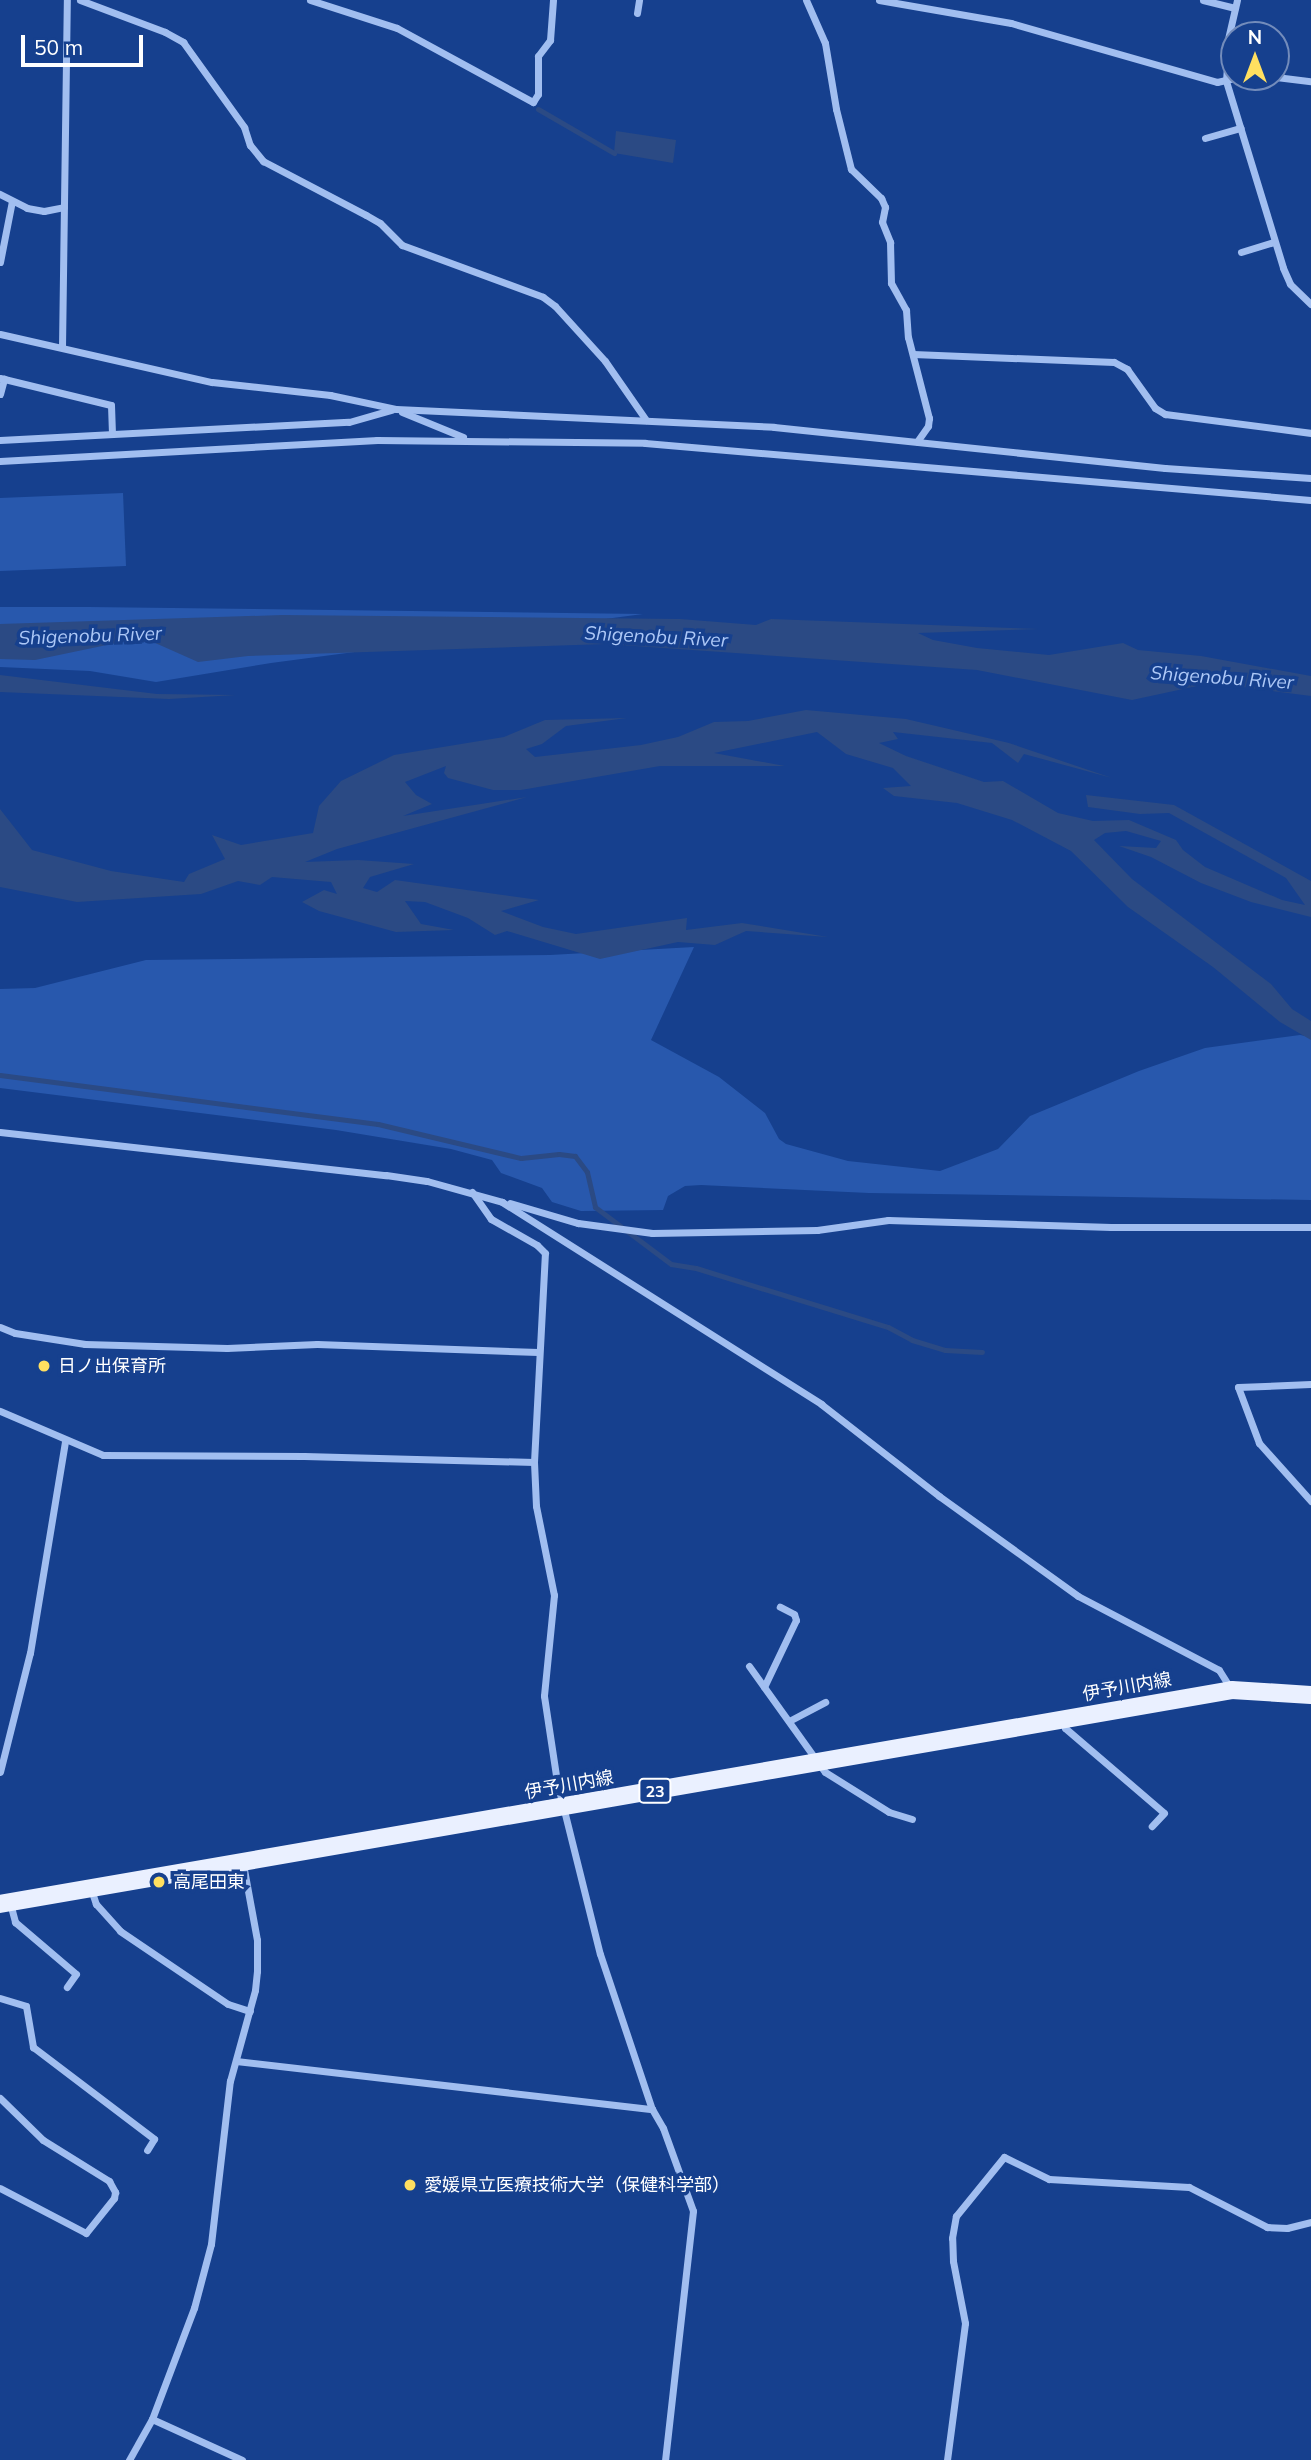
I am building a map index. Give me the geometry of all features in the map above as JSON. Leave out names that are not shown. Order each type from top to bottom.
[{"type":"main road","name":"伊予川内線","points":[[5,1904],[1232,1690],[1311,1695]]},
{"type":"street","points":[[62,347],[67,0]]},
{"type":"street","points":[[80,0],[165,32],[183,42],[244,127],[250,145],[263,161],[380,223],[402,245],[543,297],[555,306],[605,361],[646,419]]},
{"type":"street","points":[[310,0],[397,28],[533,102],[538,94],[538,56],[550,40],[553,0]]},
{"type":"street","points":[[636,13],[639,0]]},
{"type":"street","points":[[806,0],[825,43],[836,109],[851,169],[886,207],[882,222],[890,242],[891,283],[906,310],[913,354],[929,418],[928,426],[917,442]]},
{"type":"street","points":[[879,0],[1011,23],[1220,82]]},
{"type":"street","points":[[1203,0],[1236,4]]},
{"type":"street","points":[[1290,79],[1311,81]]},
{"type":"street","points":[[1229,91],[1274,242],[1290,284],[1311,304]]},
{"type":"street","points":[[1205,138],[1241,128]]},
{"type":"street","points":[[0,194],[12,201],[44,211],[64,207]]},
{"type":"street","points":[[0,262],[12,201]]},
{"type":"street","points":[[1241,253],[1274,242]]},
{"type":"street","points":[[0,334],[212,382],[330,395],[396,409],[774,427],[1165,468],[1311,478]]},
{"type":"street","points":[[913,354],[1114,362],[1126,369],[1155,408],[1165,414],[1311,433]]},
{"type":"street","points":[[0,394],[2,379],[111,405],[112,434]]},
{"type":"street","points":[[0,440],[349,422],[396,409],[467,438]]},
{"type":"street","points":[[0,461],[377,440],[467,438],[714,447],[1311,500]]},
{"type":"street","points":[[0,1132],[386,1175],[532,1207],[578,1223],[652,1233],[817,1230],[888,1220],[1111,1227],[1311,1227]]},
{"type":"street","points":[[471,1192],[491,1219],[537,1245],[545,1253],[534,1462],[537,1506],[554,1595],[544,1696],[563,1807],[600,1954],[652,2109],[663,2129],[693,2211],[665,2460]]},
{"type":"street","points":[[502,1202],[821,1404],[939,1496],[1078,1596],[1219,1670],[1232,1690]]},
{"type":"street","points":[[0,1327],[15,1333],[85,1344],[227,1348],[317,1344],[538,1352]]},
{"type":"street","points":[[1311,1384],[1238,1387],[1259,1443],[1311,1500]]},
{"type":"street","points":[[0,1410],[65,1441],[103,1455],[304,1456],[534,1462]]},
{"type":"street","points":[[0,1772],[30,1653],[65,1441]]},
{"type":"street","points":[[764,1687],[796,1620],[794,1615],[780,1607]]},
{"type":"street","points":[[749,1666],[825,1772],[889,1812],[912,1819]]},
{"type":"street","points":[[789,1721],[825,1702]]},
{"type":"street","points":[[1064,1719],[1065,1728],[1164,1813],[1152,1826]]},
{"type":"street","points":[[129,2460],[152,2419],[194,2308],[211,2244],[230,2081],[256,1990],[257,1940],[243,1863]]},
{"type":"street","points":[[91,1889],[96,1904],[120,1931],[228,2004],[250,2011]]},
{"type":"street","points":[[5,1904],[15,1922],[76,1974],[66,1987]]},
{"type":"street","points":[[0,1998],[7,2003],[26,2006],[33,2047],[155,2139],[147,2150]]},
{"type":"street","points":[[236,2061],[652,2109]]},
{"type":"street","points":[[0,2098],[43,2140],[109,2181],[115,2192],[114,2198],[86,2233],[0,2188]]},
{"type":"street","points":[[947,2460],[965,2323],[951,2238],[956,2216],[1004,2157],[1049,2179],[1189,2187],[1267,2227],[1287,2228],[1311,2222]]},
{"type":"street","points":[[152,2419],[242,2460]]},
{"type":"shaded area","points":[[123,493],[126,566],[0,571],[0,498]]},
{"type":"shaded area","points":[[0,607],[643,614],[271,663],[156,682],[90,671],[0,667]]},
{"type":"shaded area","points":[[694,947],[651,1040],[719,1077],[765,1113],[779,1139],[786,1144],[848,1161],[940,1171],[998,1149],[1030,1116],[1139,1071],[1205,1048],[1300,1035],[1311,1037],[1311,1200],[869,1193],[701,1185],[685,1186],[668,1196],[663,1210],[581,1211],[552,1202],[542,1188],[501,1173],[492,1160],[451,1149],[336,1130],[0,1088],[0,989],[35,988],[146,960],[550,955]]},
{"type":"water","points":[[616,131],[676,140],[673,163],[614,153]]},
{"type":"water","name":"Shigenobu River","points":[[282,615],[680,619],[756,625],[771,619],[1039,629],[918,633],[933,640],[977,648],[1049,655],[1123,643],[1138,650],[1201,656],[1311,676],[1311,696],[1211,683],[1132,700],[977,670],[606,644],[248,656],[198,662],[153,642],[126,641],[35,660],[0,659],[0,624]]},
{"type":"water","points":[[0,675],[157,694],[236,695],[169,699],[0,692]]},
{"type":"water","points":[[806,710],[906,719],[1009,743],[1112,778],[1024,754],[1018,763],[992,743],[893,732],[898,739],[879,743],[906,756],[984,782],[1003,781],[1058,813],[1093,821],[1129,820],[1176,840],[1183,850],[1205,867],[1282,900],[1305,905],[1286,878],[1169,813],[1140,814],[1088,807],[1086,795],[1174,805],[1311,881],[1311,917],[1251,902],[1201,883],[1151,857],[1119,846],[1156,848],[1161,841],[1126,831],[1105,833],[1094,840],[1132,879],[1271,984],[1292,1009],[1311,1021],[1311,1040],[1280,1022],[1213,967],[1128,907],[1071,851],[1012,820],[957,803],[894,796],[883,788],[911,786],[893,768],[846,754],[817,732],[714,753],[785,766],[660,766],[521,790],[493,790],[448,778],[444,773],[446,766],[405,782],[416,795],[432,804],[403,816],[527,797],[337,849],[305,862],[358,860],[414,864],[370,877],[363,888],[377,892],[395,880],[539,900],[501,911],[543,927],[576,934],[687,918],[686,930],[742,923],[828,937],[746,931],[715,945],[678,942],[600,959],[507,931],[495,935],[468,918],[425,902],[405,901],[421,924],[454,930],[396,932],[319,911],[302,902],[324,890],[337,894],[331,882],[272,877],[260,885],[238,881],[201,894],[77,902],[0,887],[0,809],[32,850],[111,871],[184,882],[189,874],[225,859],[212,835],[241,845],[313,833],[319,806],[341,781],[394,755],[504,737],[545,720],[627,718],[566,726],[542,744],[526,749],[535,757],[641,745],[678,737],[714,722],[748,721]]},
{"type":"waterway","points":[[538,109],[614,153]]},
{"type":"waterway","points":[[0,1075],[378,1124],[521,1158],[559,1154],[575,1156],[587,1172],[595,1207],[671,1264],[696,1268],[888,1327],[912,1340],[945,1350],[982,1352]]},
{"type":"place","name":"日ノ出保育所","points":[[44,1366]]},
{"type":"place","name":"高尾田東","points":[[159,1882]]},
{"type":"place","name":"愛媛県立医療技術大学（保健科学部）","points":[[410,2185]]}]
